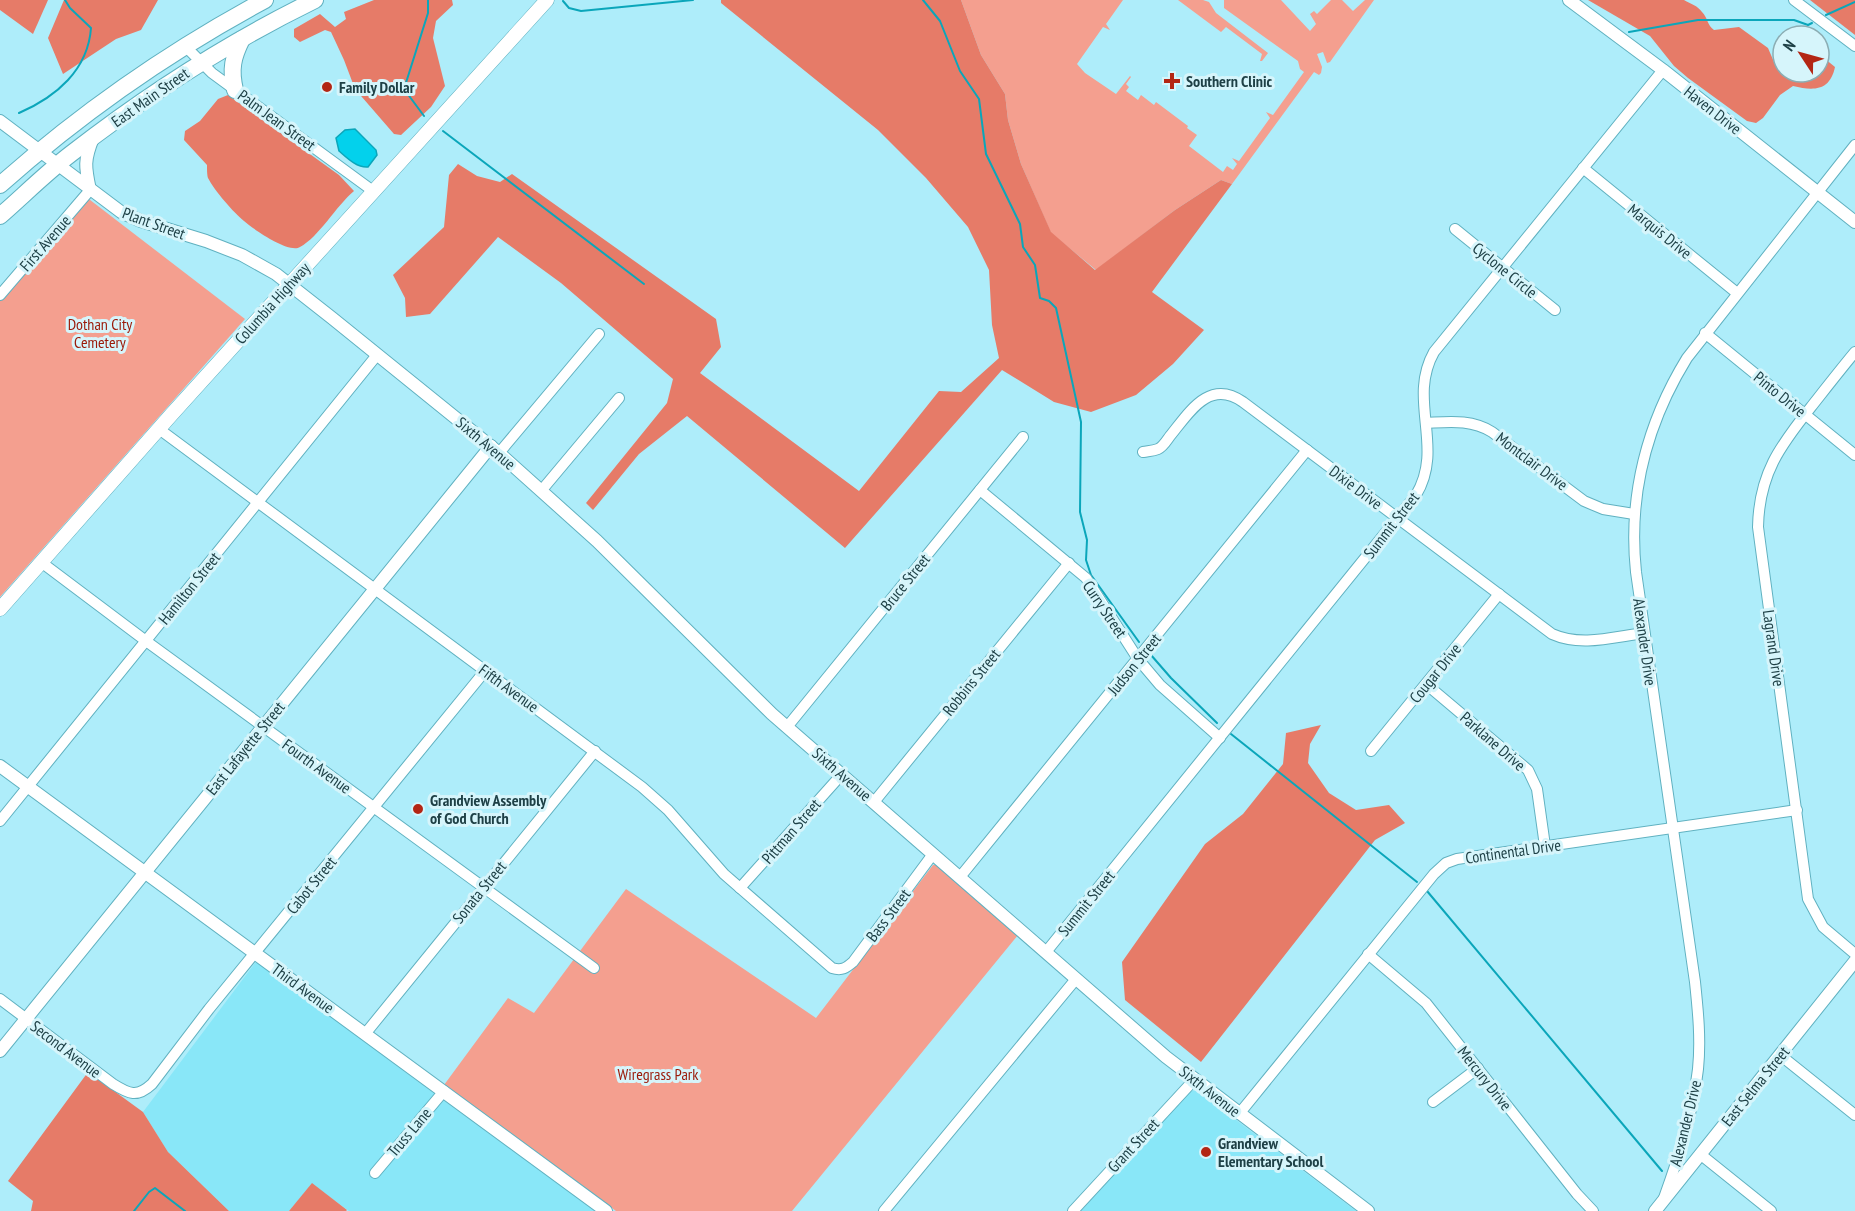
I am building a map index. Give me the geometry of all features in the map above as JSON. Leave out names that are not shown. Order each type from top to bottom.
[{"type":"main road","name":"East Main Street","points":[[0,185],[39,151],[122,88],[185,46],[265,0]]},
{"type":"main road","name":"East Main Street","points":[[0,216],[57,165],[166,85],[242,39],[315,0]]},
{"type":"main road","name":"Columbia Highway","points":[[0,609],[159,429],[547,0]]},
{"type":"main road","points":[[236,90],[231,68],[233,57],[242,39]]},
{"type":"street","name":"Haven Drive","points":[[1569,0],[1818,191],[1855,222]]},
{"type":"street","points":[[1794,0],[1855,46]]},
{"type":"street","name":"Palm Jean Street","points":[[185,46],[200,63],[373,191]]},
{"type":"street","name":"Summit Street","points":[[1046,952],[1416,495],[1427,471],[1429,452],[1422,388],[1429,360],[1439,344],[1662,70]]},
{"type":"street","name":"Plant Street","points":[[0,121],[90,190],[132,218],[242,255],[264,266],[332,318]]},
{"type":"street","points":[[90,190],[85,166],[93,138]]},
{"type":"street","name":"Alexander Drive","points":[[1659,1206],[1690,1113],[1695,1092],[1699,1047],[1695,982],[1634,555],[1634,514],[1642,464],[1658,414],[1678,372],[1705,333],[1855,145]]},
{"type":"street","name":"Marquis Drive","points":[[1583,168],[1737,293]]},
{"type":"street","name":"First Avenue","points":[[0,295],[90,190]]},
{"type":"street","name":"Cyclone Circle","points":[[1455,229],[1555,310]]},
{"type":"street","name":"Sixth Avenue","points":[[332,318],[541,490],[597,541],[731,675],[787,727],[1076,979],[1194,1080],[1368,1211]]},
{"type":"street","name":"Pinto Drive","points":[[1705,333],[1855,455]]},
{"type":"street","points":[[495,450],[599,334]]},
{"type":"street","name":"Lagrand Drive","points":[[1855,352],[1785,440],[1768,470],[1759,504],[1758,527],[1809,899],[1812,909],[1830,934],[1855,954]]},
{"type":"street","name":"Hamilton Street","points":[[0,821],[377,356]]},
{"type":"street","name":"Dixie Drive","points":[[1143,452],[1159,449],[1200,401],[1222,394],[1238,398],[1546,631],[1564,639],[1582,642],[1644,633]]},
{"type":"street","points":[[541,490],[619,398]]},
{"type":"street","name":"Montclair Drive","points":[[1425,423],[1459,422],[1482,426],[1584,501],[1610,511],[1634,514]]},
{"type":"street","name":"Fifth Avenue","points":[[159,429],[642,787],[668,810],[724,874],[832,968],[839,970]]},
{"type":"street","name":"Bruce Street","points":[[787,727],[1023,437]]},
{"type":"street","name":"East Lafayette Street","points":[[0,1051],[374,589],[495,450]]},
{"type":"street","name":"Judson Street","points":[[960,877],[1307,450]]},
{"type":"street","name":"Curry Street","points":[[980,490],[1086,578],[1138,658],[1174,699],[1220,738]]},
{"type":"street","name":"Fourth Avenue","points":[[41,562],[594,968]]},
{"type":"street","name":"Robbins Street","points":[[874,802],[1069,563]]},
{"type":"street","name":"Cougar Drive","points":[[1371,751],[1499,594]]},
{"type":"street","name":"Cabot Street","points":[[134,1094],[144,1092],[152,1084],[210,1009],[485,671]]},
{"type":"street","name":"Parklane Drive","points":[[1426,684],[1528,770],[1537,789],[1545,846]]},
{"type":"street","name":"Sonata Street","points":[[365,1034],[595,751]]},
{"type":"street","name":"Third Avenue","points":[[0,766],[606,1211]]},
{"type":"street","name":"Pittman Street","points":[[740,888],[842,774]]},
{"type":"street","name":"Continental Drive","points":[[1239,1114],[1437,869],[1446,863],[1457,859],[1797,810]]},
{"type":"street","name":"Bass Street","points":[[839,970],[853,962],[933,854]]},
{"type":"street","name":"Mercury Drive","points":[[1368,954],[1426,1003],[1576,1194],[1593,1211]]},
{"type":"street","name":"East Selma Street","points":[[1659,1206],[1855,961]]},
{"type":"street","points":[[884,1211],[1076,979]]},
{"type":"street","name":"Second Avenue","points":[[0,999],[113,1084],[134,1094]]},
{"type":"street","points":[[1780,1055],[1855,1115]]},
{"type":"street","points":[[1433,1102],[1478,1068]]},
{"type":"street","name":"Grant Street","points":[[1073,1211],[1194,1080]]},
{"type":"street","name":"Truss Lane","points":[[375,1173],[444,1091]]},
{"type":"street","points":[[1700,1154],[1771,1211]]},
{"type":"shaded area","points":[[0,0],[48,0],[33,34],[0,10]]},
{"type":"shaded area","points":[[64,0],[158,0],[141,30],[116,39],[63,74],[48,38]]},
{"type":"shaded area","points":[[374,0],[452,0],[453,5],[436,21],[433,38],[445,86],[431,107],[401,135],[394,134],[355,89],[331,32],[325,30],[300,42],[294,37],[294,29],[320,14],[335,27],[346,19],[344,12]]},
{"type":"shaded area","points":[[721,0],[961,0],[981,55],[1005,94],[1008,120],[1021,164],[1051,232],[1095,270],[1175,210],[1221,180],[1232,184],[1152,292],[1204,330],[1173,364],[1136,395],[1091,412],[1054,402],[1002,370],[845,548],[687,416],[639,454],[593,510],[586,503],[667,403],[673,379],[561,283],[498,237],[430,314],[406,317],[405,298],[393,275],[444,227],[449,175],[458,164],[477,176],[500,182],[512,174],[716,319],[721,347],[700,373],[859,491],[939,391],[961,392],[999,358],[992,325],[989,270],[968,227],[926,178],[878,130],[721,3]]},
{"type":"shaded area","points":[[1588,0],[1684,0],[1700,10],[1714,30],[1739,27],[1768,48],[1771,55],[1771,84],[1826,84],[1814,89],[1793,86],[1780,95],[1763,118],[1756,123],[1747,121],[1674,66],[1650,36]]},
{"type":"shaded area","points":[[1810,0],[1855,0],[1855,35]]},
{"type":"shaded area","points":[[1831,64],[1835,67],[1831,78]]},
{"type":"shaded area","points":[[228,95],[339,175],[354,191],[314,236],[300,247],[288,247],[271,240],[240,217],[211,183],[207,165],[184,140],[185,131],[200,121],[218,99]]},
{"type":"shaded area","points":[[355,129],[376,150],[377,155],[368,167],[356,164],[339,151],[336,138],[345,130]]},
{"type":"shaded area","points":[[1321,725],[1310,744],[1308,763],[1329,793],[1356,810],[1389,805],[1405,823],[1375,840],[1201,1062],[1125,1000],[1122,962],[1205,844],[1243,814],[1283,764],[1286,733]]},
{"type":"shaded area","points":[[255,963],[259,963],[595,1211],[349,1211],[312,1184],[289,1211],[229,1211],[168,1152],[143,1112]]},
{"type":"shaded area","points":[[88,1072],[143,1112],[168,1152],[229,1211],[31,1211],[33,1201],[8,1181]]},
{"type":"shaded area","name":"Grandview Elementary School","points":[[1195,1090],[1356,1211],[1081,1211],[1189,1092]]},
{"type":"shaded area","points":[[312,1183],[347,1210],[289,1211]]},
{"type":"green space","points":[[961,0],[1123,0],[1106,24],[1110,30],[1103,27],[1077,64],[1085,73],[1116,94],[1130,76],[1126,84],[1129,87],[1126,91],[1138,100],[1141,95],[1154,105],[1156,102],[1188,126],[1187,128],[1197,135],[1189,146],[1223,172],[1227,166],[1233,170],[1237,164],[1232,158],[1239,161],[1270,118],[1266,112],[1273,115],[1304,72],[1300,69],[1298,61],[1224,8],[1224,0],[1281,0],[1310,31],[1316,24],[1310,14],[1314,11],[1317,14],[1331,0],[1342,0],[1353,11],[1365,0],[1374,0],[1330,62],[1327,63],[1323,52],[1317,54],[1322,67],[1321,73],[1319,75],[1314,72],[1232,184],[1221,180],[1175,210],[1096,270],[1051,233],[1021,164],[1008,120],[1005,94],[981,55]]},
{"type":"green space","points":[[1178,0],[1209,2],[1216,13],[1268,53],[1260,61],[1262,54],[1226,27],[1221,32]]},
{"type":"green space","name":"Dothan City Cemetery","points":[[81,193],[245,319],[0,597],[0,287]]},
{"type":"green space","name":"Wiregrass Park","points":[[933,865],[938,865],[1018,935],[792,1211],[616,1211],[444,1085],[508,998],[534,1013],[626,889],[816,1018]]},
{"type":"waterway","points":[[19,113],[57,90],[68,80],[84,57],[91,28],[65,0]]},
{"type":"waterway","points":[[424,116],[404,89],[428,13],[428,0]]},
{"type":"waterway","points":[[563,1],[569,8],[581,11],[693,0]]},
{"type":"waterway","points":[[923,0],[940,21],[960,71],[979,99],[986,154],[1020,224],[1023,247],[1035,265],[1040,298],[1049,301],[1056,308],[1081,422],[1080,512],[1087,540],[1086,560],[1091,575],[1139,642]]},
{"type":"waterway","points":[[1826,15],[1855,2]]},
{"type":"waterway","points":[[1629,32],[1698,20],[1794,20],[1808,25],[1812,23]]},
{"type":"waterway","points":[[443,131],[644,284]]},
{"type":"waterway","points":[[1151,655],[1217,723]]},
{"type":"waterway","points":[[1231,734],[1417,882]]},
{"type":"waterway","points":[[1427,891],[1662,1171]]},
{"type":"waterway","points":[[134,1211],[155,1188],[185,1211]]},
{"type":"place","name":"Southern Clinic","points":[[1172,81]]},
{"type":"place","name":"Family Dollar","points":[[327,87]]},
{"type":"place","name":"Grandview Assembly of God Church","points":[[418,809]]},
{"type":"place","name":"Grandview Elementary School","points":[[1206,1152]]}]
